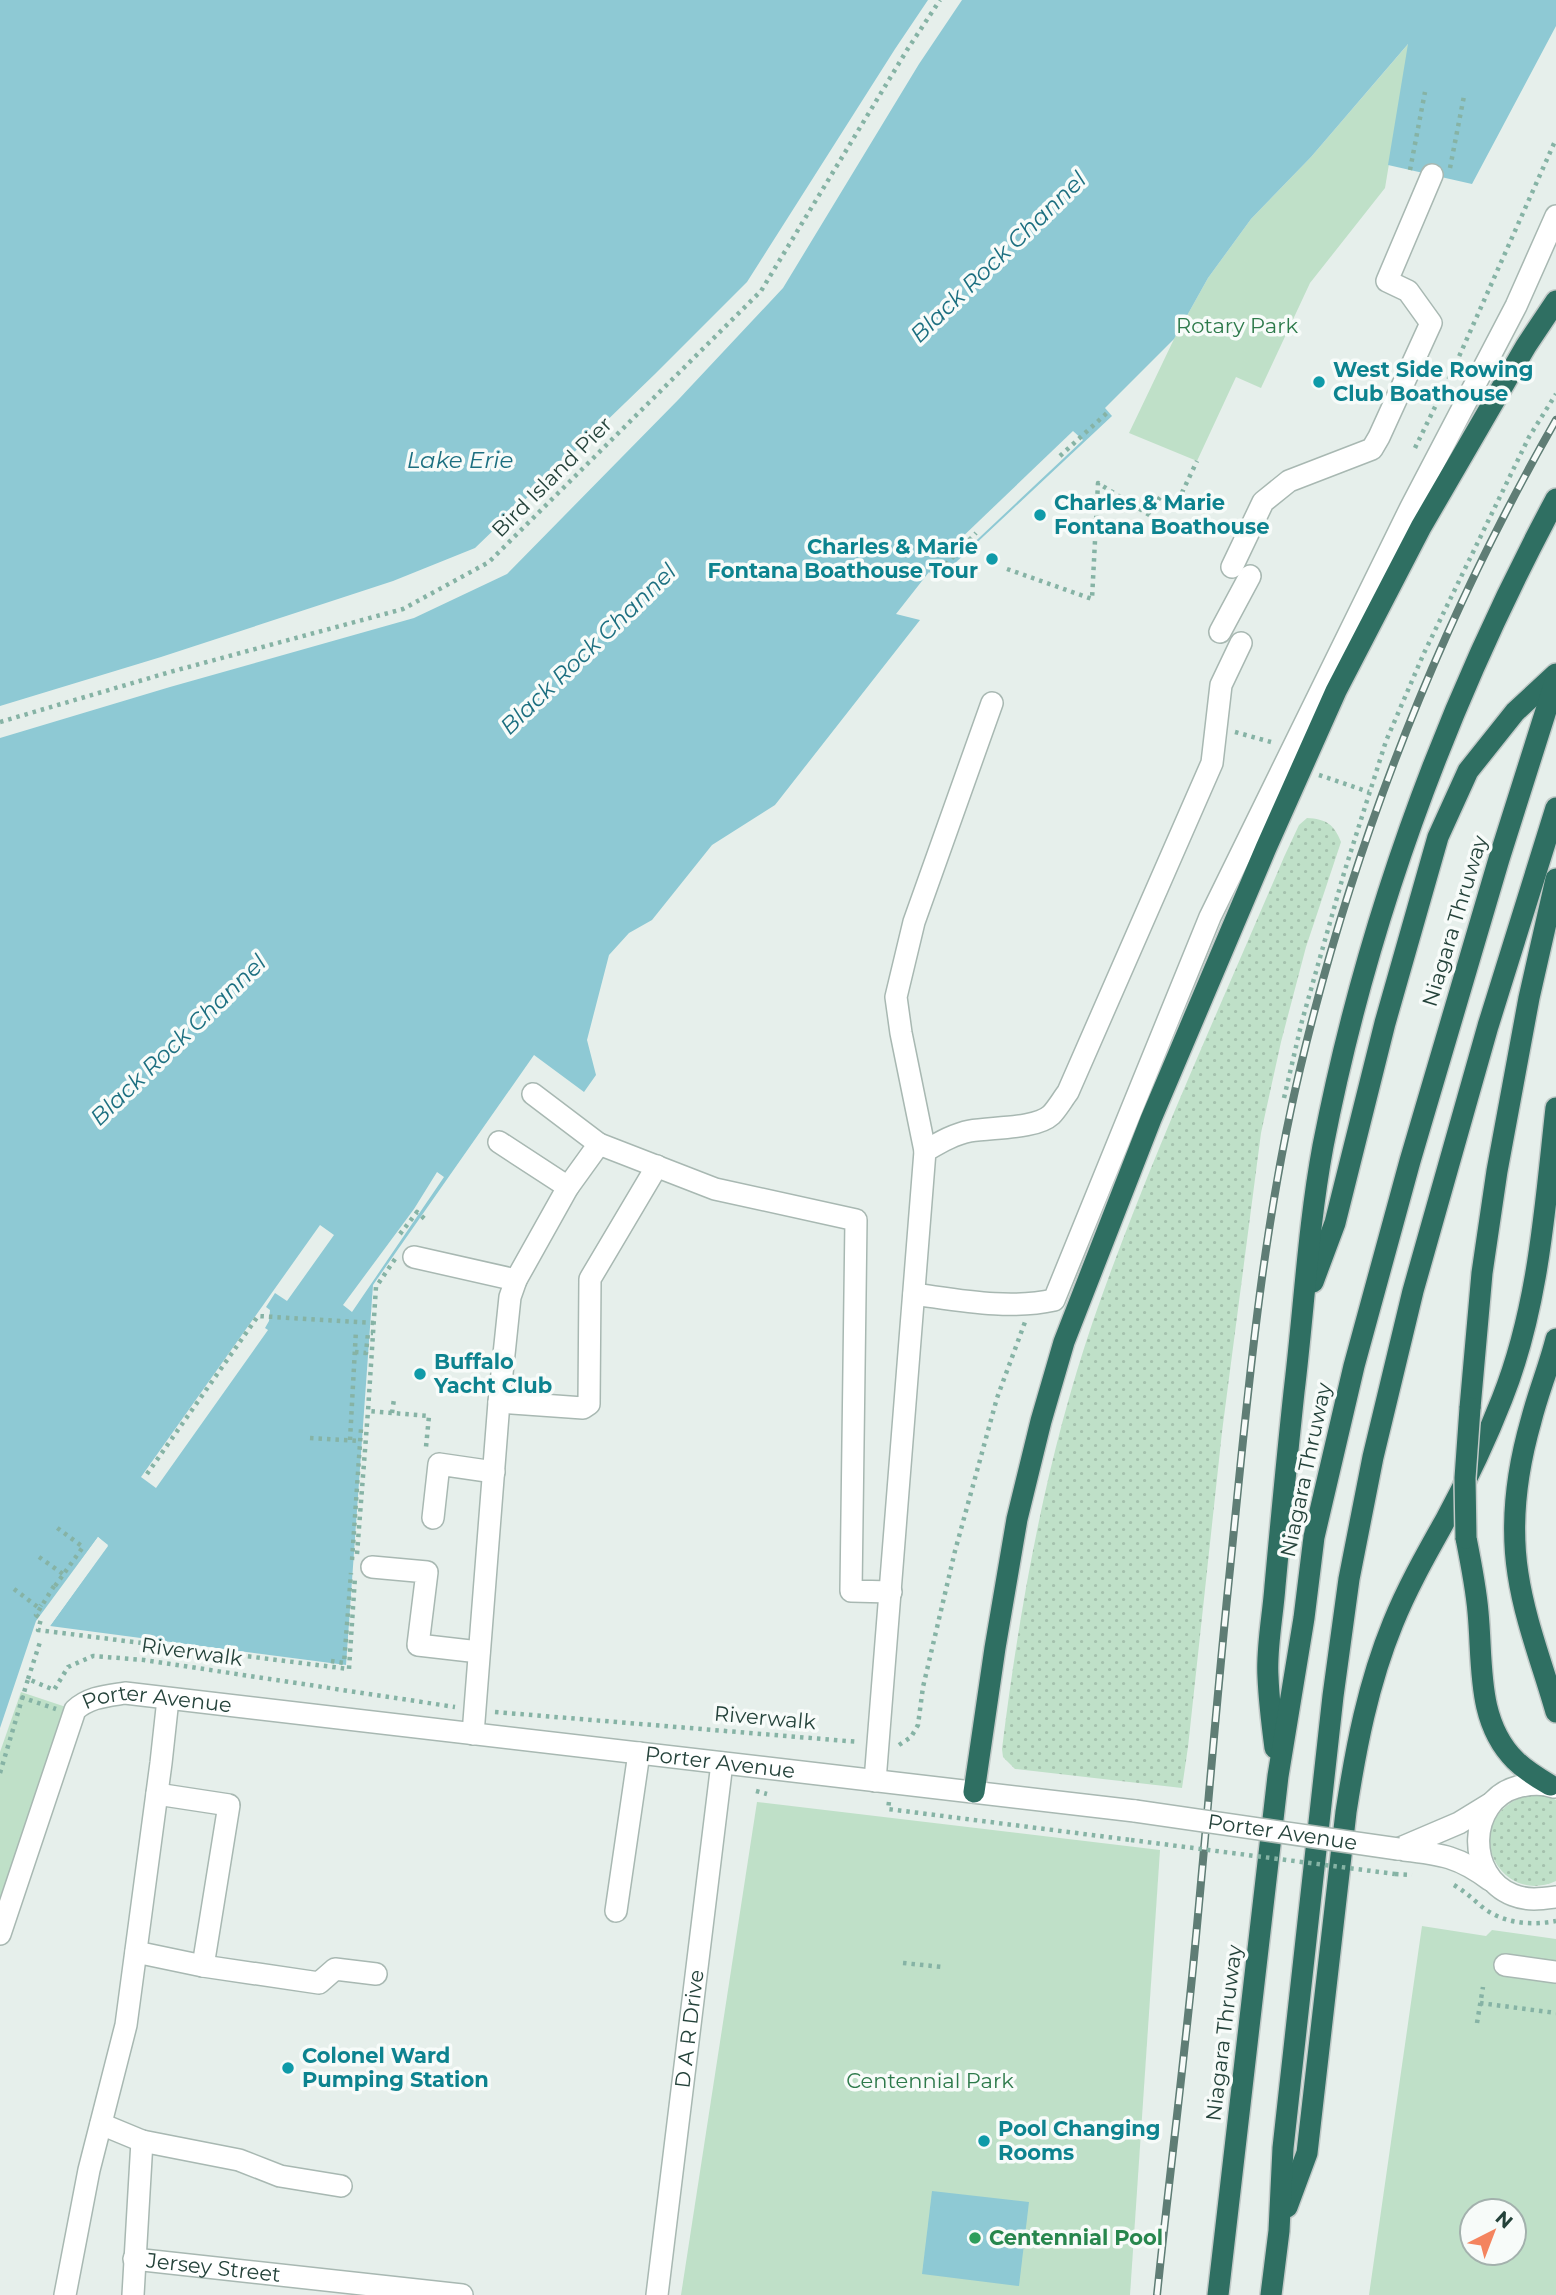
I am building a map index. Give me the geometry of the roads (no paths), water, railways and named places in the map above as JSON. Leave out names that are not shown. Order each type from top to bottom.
[{"type":"highway","points":[[974,1792],[1017,1519],[1064,1342],[1152,1119],[1336,691],[1421,527],[1526,346],[1556,301]]},
{"type":"highway","points":[[1278,1776],[1267,1674],[1280,1519],[1305,1304],[1310,1227],[1338,1074],[1365,970],[1396,869],[1432,768],[1502,604],[1556,499]]},
{"type":"highway","points":[[1305,1304],[1335,1223],[1385,1023],[1438,837],[1468,771],[1515,712],[1556,674]]},
{"type":"highway","name":"Niagara Thruway","points":[[1218,2295],[1278,1776],[1304,1618],[1314,1537],[1354,1366],[1410,1161],[1556,680]]},
{"type":"highway","points":[[1271,2295],[1279,2231],[1283,2148],[1333,1696],[1349,1579],[1373,1457],[1410,1303],[1488,1026],[1556,808]]},
{"type":"highway","points":[[1553,1786],[1515,1761],[1496,1735],[1492,1724],[1483,1688],[1478,1611],[1466,1538],[1465,1478],[1482,1273],[1497,1171],[1529,998],[1556,879]]},
{"type":"highway","points":[[1279,2231],[1307,2153],[1346,1812],[1354,1758],[1373,1677],[1415,1573],[1447,1517],[1485,1440],[1516,1360],[1536,1279],[1556,1108]]},
{"type":"highway","points":[[1556,1339],[1524,1450],[1517,1485],[1515,1531],[1518,1573],[1527,1619],[1556,1712]]},
{"type":"street","points":[[1220,632],[1263,502],[1289,481],[1372,449],[1379,438],[1431,323],[1408,291],[1387,281],[1440,177]]},
{"type":"street","points":[[914,1294],[1032,1305],[1054,1300],[1210,917],[1410,507],[1516,306],[1556,216]]},
{"type":"street","points":[[925,1151],[966,1131],[1032,1125],[1050,1116],[1068,1093],[1212,763],[1222,685],[1241,643]]},
{"type":"street","points":[[875,1781],[925,1151],[895,997],[914,922],[992,703]]},
{"type":"street","points":[[533,1094],[599,1144],[715,1189],[856,1220],[851,1591],[891,1592]]},
{"type":"street","points":[[499,1142],[568,1187]]},
{"type":"street","points":[[473,1734],[499,1402],[510,1297],[516,1280],[568,1187],[599,1144]]},
{"type":"street","points":[[499,1402],[583,1408],[589,1404],[590,1279],[657,1166]]},
{"type":"street","points":[[414,1257],[516,1280]]},
{"type":"street","points":[[433,1518],[439,1464],[494,1472]]},
{"type":"street","points":[[372,1567],[427,1572],[418,1645],[480,1652]]},
{"type":"street","name":"Porter Avenue","points":[[0,1934],[75,1710],[82,1703],[94,1698],[125,1693],[1135,1811],[1430,1853],[1465,1862],[1512,1895],[1532,1900],[1555,1897]]},
{"type":"street","points":[[65,2295],[89,2170],[126,2025],[168,1699]]},
{"type":"street","points":[[616,1911],[639,1753]]},
{"type":"street","name":"D A R Drive","points":[[657,2295],[722,1763]]},
{"type":"street","points":[[1398,1849],[1459,1823],[1511,1789],[1530,1784],[1553,1786]]},
{"type":"street","points":[[157,1794],[229,1805],[203,1966]]},
{"type":"street","points":[[1494,1801],[1483,1815],[1478,1833],[1478,1851],[1484,1869],[1495,1883]]},
{"type":"street","points":[[136,1952],[203,1966],[319,1983],[335,1969],[376,1974]]},
{"type":"street","points":[[1505,1965],[1556,1972]]},
{"type":"street","points":[[101,2124],[142,2141],[239,2160],[280,2176],[341,2186]]},
{"type":"street","points":[[133,2295],[142,2141]]},
{"type":"street","name":"Jersey Street","points":[[134,2259],[400,2292],[462,2295]]},
{"type":"water","name":"Lake Erie","points":[[0,0],[1556,0],[1556,26],[1472,184],[1388,165],[1408,44],[1311,157],[1251,219],[1208,278],[1174,339],[1105,408],[1112,416],[937,580],[929,572],[896,614],[920,620],[775,805],[712,845],[652,920],[629,933],[609,955],[587,1040],[596,1075],[584,1092],[534,1055],[373,1285],[346,1665],[50,1626],[108,1546],[98,1537],[36,1621],[0,1728]]},
{"type":"water","name":"Centennial Pool","points":[[932,2191],[1029,2202],[1019,2286],[922,2274]]},
{"type":"railway","points":[[1157,2295],[1191,1991],[1249,1381],[1265,1255],[1286,1131],[1322,984],[1346,900],[1405,735],[1438,654],[1475,575],[1556,420]]},
{"type":"place","name":"West Side Rowing Club Boathouse","points":[[1319,382]]},
{"type":"place","name":"Charles & Marie Fontana Boathouse","points":[[1040,515]]},
{"type":"place","name":"Charles & Marie Fontana Boathouse Tour","points":[[992,559]]},
{"type":"place","name":"Buffalo Yacht Club","points":[[420,1374]]},
{"type":"place","name":"Colonel Ward Pumping Station","points":[[288,2068]]},
{"type":"place","name":"Pool Changing Rooms","points":[[984,2141]]},
{"type":"place","name":"Centennial Pool","points":[[975,2238]]},
{"type":"water label","name":"Black Rock Channel","points":[[998,257]]},
{"type":"water label","name":"Black Rock Channel","points":[[588,649]]},
{"type":"water label","name":"Black Rock Channel","points":[[178,1040]]},
{"type":"park label","name":"Rotary Park","points":[[1237,326]]},
{"type":"park label","name":"Centennial Park","points":[[930,2081]]}]
